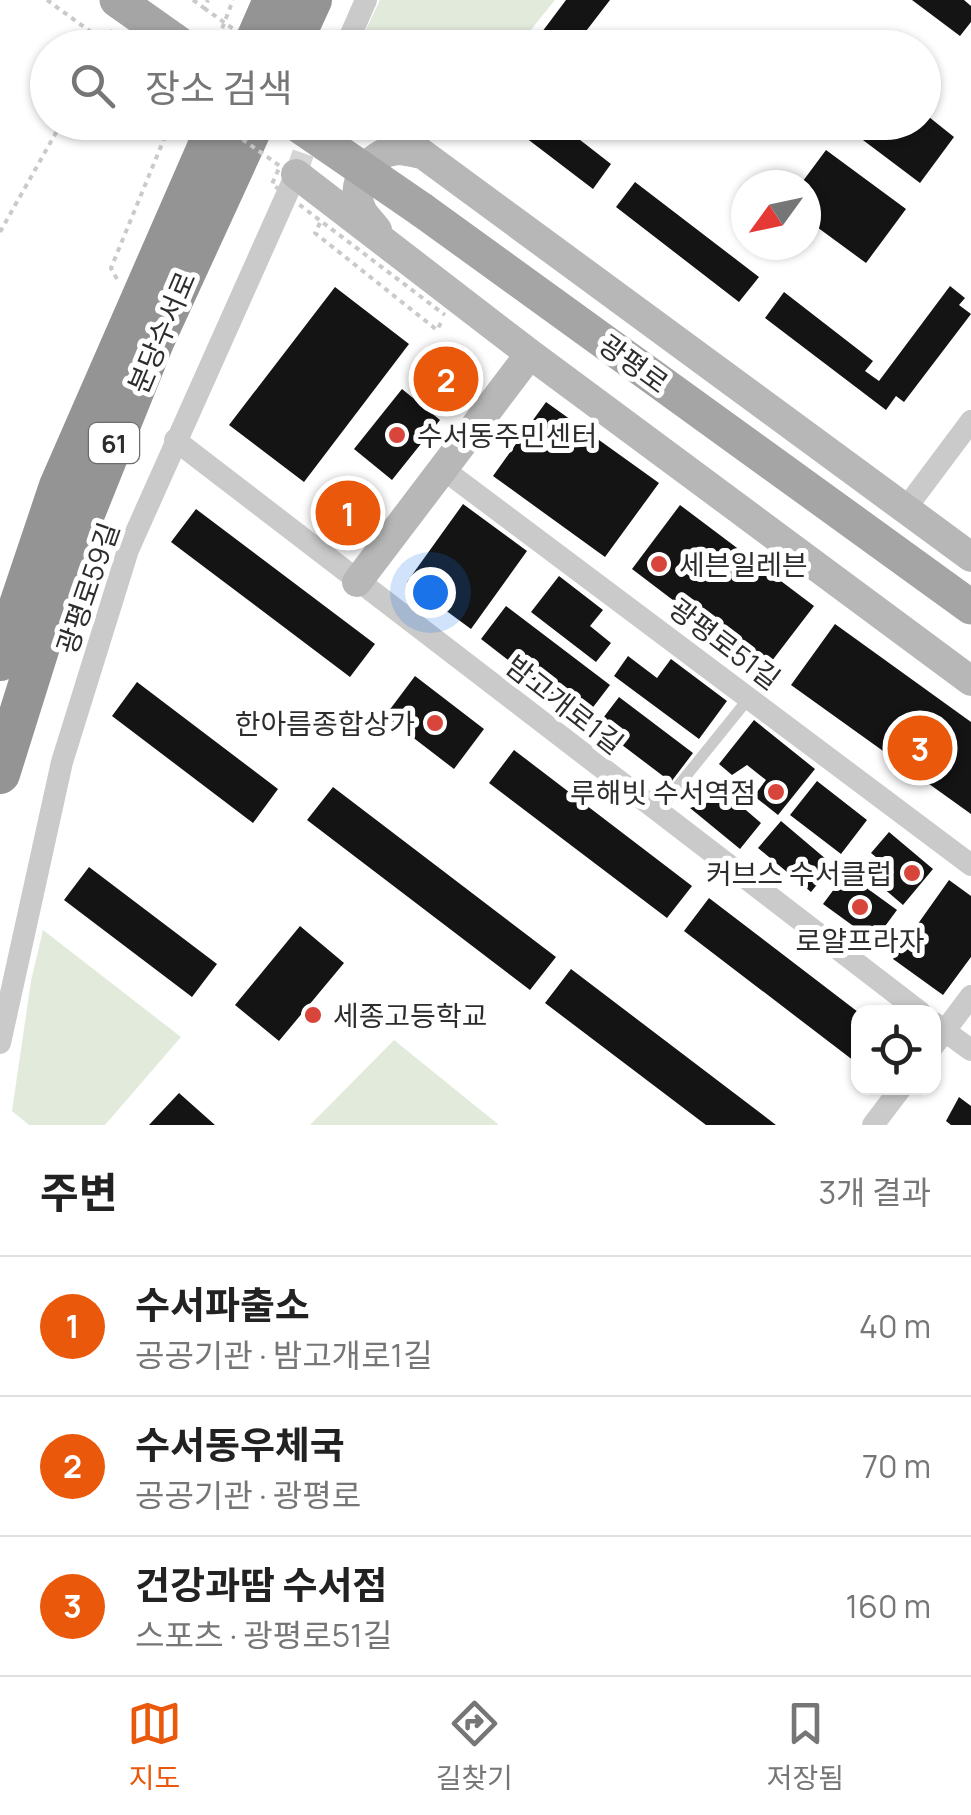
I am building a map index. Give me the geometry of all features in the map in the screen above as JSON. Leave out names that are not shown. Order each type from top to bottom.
[{"type":"highway","points":[[260,30],[273,0]]},
{"type":"highway","points":[[298,30],[312,0]]},
{"type":"highway","name":"분당수서로","points":[[0,661],[58,486],[210,140]]},
{"type":"highway","name":"분당수서로","points":[[0,774],[70,551],[154,342],[247,140]]},
{"type":"main road","points":[[117,0],[160,30]]},
{"type":"main road","name":"광평로","points":[[320,140],[971,607]]},
{"type":"main road","points":[[403,140],[971,557]]},
{"type":"main road","points":[[392,250],[360,208],[358,185],[366,166],[383,154],[401,150],[422,154]]},
{"type":"main road","points":[[296,174],[530,354],[971,681]]},
{"type":"main road","points":[[357,582],[530,354]]},
{"type":"street","points":[[353,30],[366,0]]},
{"type":"street","name":"광평로59길","points":[[0,1044],[62,762],[128,550],[296,174]]},
{"type":"street","points":[[906,508],[971,421]]},
{"type":"street","name":"밤고개로1길","points":[[176,440],[911,1005]]},
{"type":"street","name":"광평로51길","points":[[442,469],[971,865]]},
{"type":"street","points":[[941,1029],[971,996]]},
{"type":"street","points":[[941,1035],[971,1050]]},
{"type":"street","points":[[872,1125],[896,1095]]},
{"type":"lane","points":[[657,812],[749,698]]},
{"type":"path","points":[[46,0],[88,30]]},
{"type":"path","points":[[193,0],[235,30]]},
{"type":"path","points":[[204,8],[208,0]]},
{"type":"path","points":[[222,30],[234,0]]},
{"type":"path","points":[[0,232],[52,140]]},
{"type":"path","points":[[119,283],[111,268],[164,140]]},
{"type":"path","points":[[243,140],[280,166],[272,184],[445,315]]},
{"type":"green space","points":[[380,0],[555,0],[531,30],[366,30]]},
{"type":"green space","points":[[43,930],[181,1037],[105,1125],[29,1125],[12,1111],[31,981]]},
{"type":"green space","points":[[394,1040],[499,1125],[310,1125]]},
{"type":"building","points":[[566,0],[610,0],[587,30],[544,30]]},
{"type":"building","points":[[912,0],[964,0],[971,6],[971,22],[960,36]]},
{"type":"building","points":[[941,127],[954,137],[920,183],[863,140],[941,140]]},
{"type":"building","points":[[529,140],[580,140],[611,164],[593,189]]},
{"type":"building","points":[[826,150],[906,209],[866,263],[821,230],[821,170],[811,170]]},
{"type":"building","points":[[635,182],[731,256],[731,260],[737,260],[759,277],[739,302],[616,207]]},
{"type":"building","points":[[950,286],[965,298],[959,305],[971,314],[904,402],[896,396],[886,410],[765,318],[784,292],[873,361],[865,371],[879,381]]},
{"type":"building","points":[[335,287],[409,344],[304,482],[229,425]]},
{"type":"building","points":[[439,346],[480,378],[454,411],[413,380]]},
{"type":"building","name":"수서동주민센터","points":[[402,389],[440,420],[392,480],[354,449]]},
{"type":"building","points":[[546,402],[659,483],[605,557],[493,476]]},
{"type":"building","points":[[345,483],[377,505],[349,543],[319,521]]},
{"type":"building","points":[[463,504],[527,551],[471,629],[407,582]]},
{"type":"building","points":[[680,505],[814,606],[765,670],[632,569]]},
{"type":"building","points":[[196,509],[375,644],[350,677],[171,542]]},
{"type":"building","points":[[559,576],[603,610],[590,626],[611,643],[596,662],[531,612]]},
{"type":"building","points":[[506,606],[610,685],[584,719],[481,639]]},
{"type":"building","points":[[835,624],[971,722],[971,814],[791,685]]},
{"type":"building","points":[[628,656],[657,678],[671,659],[727,701],[699,739],[614,676]]},
{"type":"building","name":"한아름종합상가","points":[[415,676],[484,729],[454,769],[385,716]]},
{"type":"building","points":[[137,682],[278,789],[253,823],[112,716]]},
{"type":"building","points":[[619,697],[693,753],[671,782],[597,726]]},
{"type":"building","points":[[754,720],[815,769],[778,815],[754,796],[766,780],[747,765],[732,775],[719,764]]},
{"type":"building","points":[[514,750],[692,886],[667,918],[489,783]]},
{"type":"building","points":[[817,781],[867,820],[841,854],[790,815]]},
{"type":"building","points":[[736,782],[750,793],[740,805],[761,823],[740,849],[690,808],[723,798]]},
{"type":"building","points":[[333,787],[556,957],[530,990],[307,820]]},
{"type":"building","points":[[781,821],[833,865],[811,892],[758,848]]},
{"type":"building","points":[[889,832],[933,869],[903,905],[882,887],[894,872],[871,853]]},
{"type":"building","points":[[89,867],[217,964],[192,997],[64,900]]},
{"type":"building","name":"로얄프라자","points":[[846,873],[897,910],[874,941],[823,904]]},
{"type":"building","points":[[949,880],[971,896],[971,957],[943,995],[893,959]]},
{"type":"building","points":[[709,898],[851,1007],[851,1059],[684,931]]},
{"type":"building","points":[[300,926],[344,963],[279,1041],[235,1005]]},
{"type":"building","points":[[571,969],[776,1125],[706,1125],[545,1003]]},
{"type":"building","points":[[179,1093],[215,1125],[149,1125]]},
{"type":"building","points":[[959,1097],[971,1106],[971,1125],[951,1125],[946,1121]]},
{"type":"tunnel","points":[[296,174],[308,140]]},
{"type":"place","name":"수서동우체국","points":[[446,379]]},
{"type":"place","name":"수서동주민센터","points":[[397,435]]},
{"type":"place","name":"수서파출소","points":[[348,513]]},
{"type":"place","name":"세븐일레븐","points":[[659,564]]},
{"type":"place","name":"한아름종합상가","points":[[435,723]]},
{"type":"place","name":"건강과땀 수서점","points":[[920,748]]},
{"type":"place","name":"루해빗 수서역점","points":[[776,792]]},
{"type":"place","name":"커브스 수서클럽","points":[[912,873]]},
{"type":"place","name":"로얄프라자","points":[[860,907]]},
{"type":"place","name":"세종고등학교","points":[[313,1015]]}]
